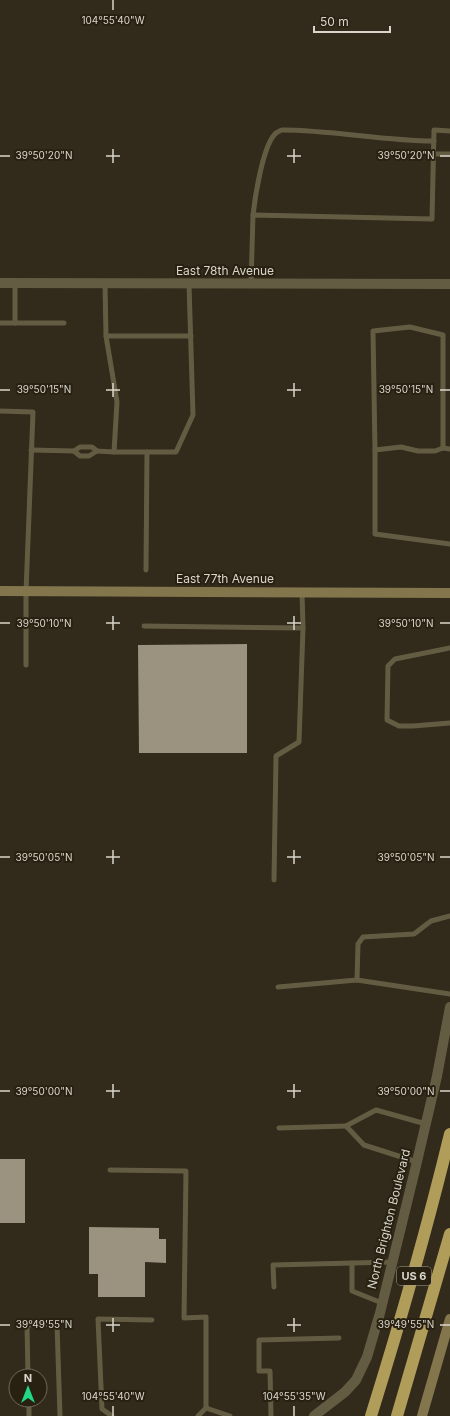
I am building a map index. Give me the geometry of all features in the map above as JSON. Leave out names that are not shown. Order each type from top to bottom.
[{"type":"highway","name":"US 6","points":[[371,1416],[424,1240],[450,1134]]},
{"type":"highway","name":"US 6","points":[[397,1416],[450,1234]]},
{"type":"street","name":"East 78th Avenue","points":[[0,283],[450,284]]},
{"type":"street","name":"East 77th Avenue","points":[[0,592],[450,592]]},
{"type":"street","name":"North Brighton Boulevard","points":[[314,1416],[345,1392],[359,1375],[367,1357],[393,1262],[417,1162],[450,1007]]},
{"type":"street","points":[[422,1416],[450,1320]]},
{"type":"lane","points":[[251,284],[253,215],[258,179],[269,142],[276,133],[282,130],[352,134],[412,141],[434,141]]},
{"type":"lane","points":[[253,215],[432,219],[434,130],[450,130]]},
{"type":"lane","points":[[434,154],[450,154]]},
{"type":"lane","points":[[15,283],[15,323]]},
{"type":"lane","points":[[105,284],[106,336],[117,402],[114,452]]},
{"type":"lane","points":[[31,450],[74,451],[80,447],[92,447],[97,451],[176,452],[193,415],[190,284]]},
{"type":"lane","points":[[0,323],[64,323]]},
{"type":"lane","points":[[443,448],[443,335],[410,327],[373,331],[375,534],[450,544]]},
{"type":"lane","points":[[106,336],[191,336]]},
{"type":"lane","points":[[0,412],[33,412],[26,592],[26,665]]},
{"type":"lane","points":[[375,450],[401,447],[418,451],[435,451],[443,448],[450,449]]},
{"type":"lane","points":[[74,451],[80,456],[89,456],[97,451]]},
{"type":"lane","points":[[146,570],[147,452]]},
{"type":"lane","points":[[274,880],[276,756],[299,742],[303,628],[302,592]]},
{"type":"lane","points":[[144,626],[303,628]]},
{"type":"lane","points":[[450,648],[395,659],[388,666],[387,720],[399,726],[450,723]]},
{"type":"lane","points":[[357,980],[358,944],[363,937],[414,934],[431,921],[450,916]]},
{"type":"lane","points":[[278,987],[357,980],[450,994]]},
{"type":"lane","points":[[279,1128],[346,1126],[376,1110],[426,1124]]},
{"type":"lane","points":[[346,1126],[364,1145],[417,1162]]},
{"type":"lane","points":[[110,1170],[186,1171],[184,1318],[206,1317],[206,1408],[198,1416]]},
{"type":"lane","points":[[274,1287],[273,1265],[393,1262]]},
{"type":"lane","points":[[352,1263],[352,1291],[382,1303]]},
{"type":"lane","points":[[112,1416],[102,1409],[98,1319],[152,1320]]},
{"type":"lane","points":[[28,1368],[27,1325],[57,1324],[60,1416]]},
{"type":"lane","points":[[271,1416],[270,1371],[259,1371],[259,1340],[339,1338]]},
{"type":"lane","points":[[206,1408],[230,1416]]},
{"type":"building","points":[[247,644],[247,753],[139,753],[138,645]]},
{"type":"building","points":[[0,1159],[25,1159],[25,1223],[0,1223]]},
{"type":"building","points":[[89,1227],[159,1228],[159,1239],[166,1239],[166,1263],[145,1262],[145,1297],[98,1297],[98,1274],[89,1274]]}]
